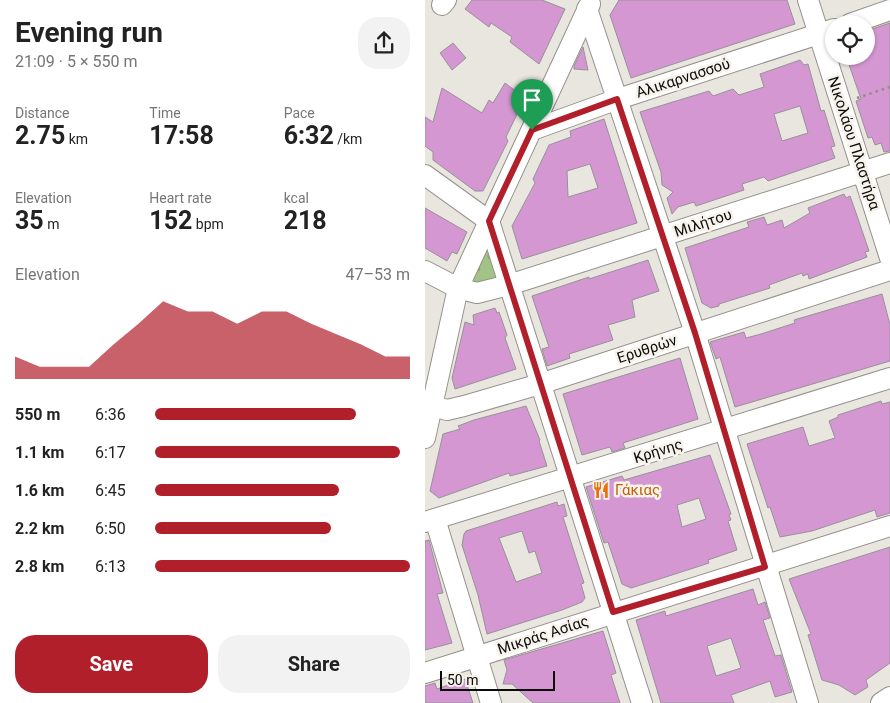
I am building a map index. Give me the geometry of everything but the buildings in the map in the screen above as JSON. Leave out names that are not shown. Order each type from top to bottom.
[{"type":"street","name":"Νικολάου Πλαστήρα","points":[[808,0],[825,30]]},
{"type":"street","points":[[589,5],[661,236],[695,333],[723,431],[808,703],[814,703]]},
{"type":"street","points":[[425,438],[428,405],[458,288],[589,5]]},
{"type":"street","points":[[875,15],[890,10]]},
{"type":"street","name":"Αλικαρνασσού","points":[[532,130],[617,99],[825,32]]},
{"type":"street","name":"Νικολάου Πλαστήρα","points":[[833,65],[841,104],[890,258]]},
{"type":"street","name":"Μιλήτου","points":[[458,288],[477,292],[509,286],[890,163]]},
{"type":"street","points":[[425,175],[489,221],[642,703]]},
{"type":"street","name":"Ερυθρών","points":[[428,405],[447,410],[541,384],[890,270]]},
{"type":"street","points":[[425,271],[458,288]]},
{"type":"street","name":"Κρήνης","points":[[430,520],[890,378]]},
{"type":"street","points":[[430,520],[477,656],[491,703]]},
{"type":"street","name":"Μικράς Ασίας","points":[[425,673],[890,526]]},
{"type":"street","points":[[881,703],[890,697]]},
{"type":"path","points":[[841,104],[890,87]]},
{"type":"green space","points":[[486,250],[488,250],[497,278],[474,284],[472,281]]},
{"type":"place","name":"Γάκιας","points":[[601,490]]},
{"type":"route","points":[[617,99],[661,236],[695,333],[765,567],[613,612],[489,221],[532,130],[617,99]]}]
